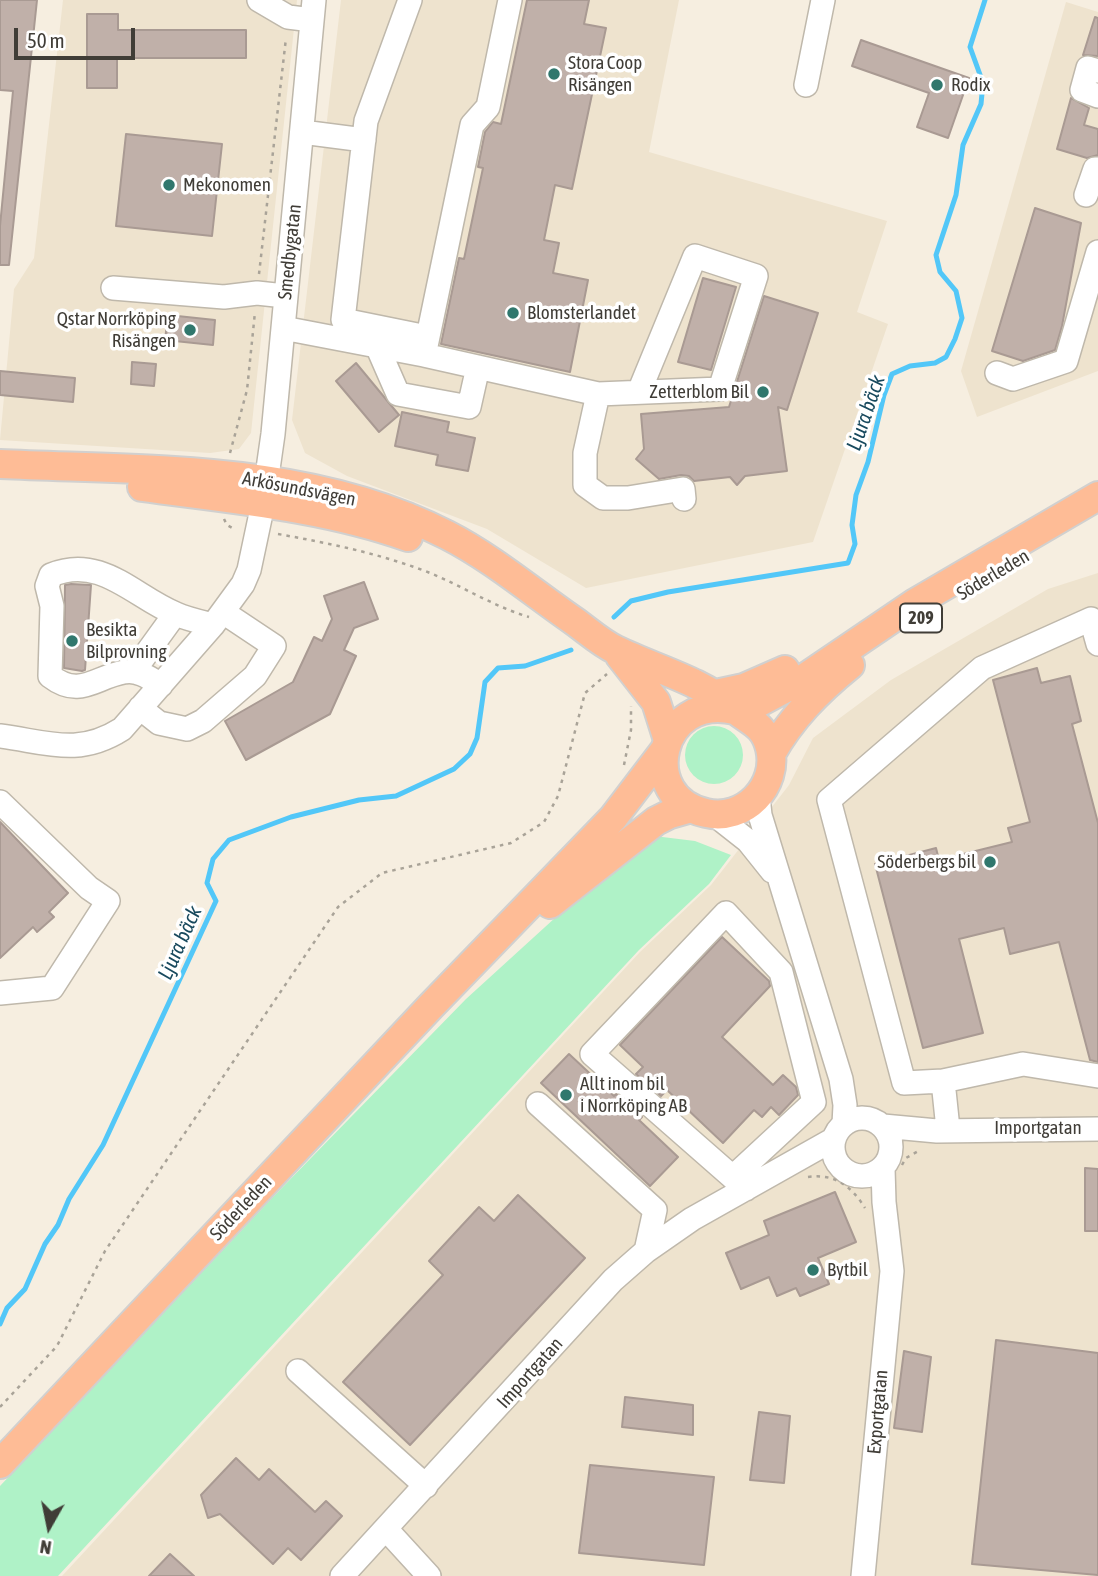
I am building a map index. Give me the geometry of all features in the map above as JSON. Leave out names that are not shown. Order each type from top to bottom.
[{"type":"main road","name":"Arkösundsvägen","points":[[0,465],[225,487],[262,504],[386,529],[469,562],[611,660],[633,670],[656,702],[666,745]]},
{"type":"main road","name":"Söderleden","points":[[731,705],[803,679],[915,603],[1098,496]]},
{"type":"main road","name":"Söderleden","points":[[771,754],[791,722],[809,701],[854,662],[927,614],[1098,514]]},
{"type":"main road","name":"Arkösundsvägen","points":[[611,660],[731,705]]},
{"type":"main road","points":[[731,705],[758,725],[769,744],[771,754],[769,777],[758,796],[739,811],[694,806],[667,781],[663,766],[666,745],[681,721],[701,709],[712,707],[731,705]]},
{"type":"main road","name":"Söderleden","points":[[0,1464],[430,1007],[613,818],[666,745]]},
{"type":"main road","name":"Söderleden","points":[[484,954],[532,918],[627,824],[659,801],[694,806]]},
{"type":"street","points":[[259,0],[288,18],[313,10]]},
{"type":"street","points":[[410,0],[366,121],[343,320],[426,346],[478,367],[598,394],[720,389],[756,275],[695,256],[639,392]]},
{"type":"street","points":[[426,346],[472,125],[488,107],[510,0]]},
{"type":"street","points":[[806,85],[823,0]]},
{"type":"street","name":"Smedbygatan","points":[[0,736],[40,744],[78,746],[109,737],[122,729],[218,618],[243,584],[249,570],[262,504],[283,328],[313,10]]},
{"type":"street","points":[[1098,71],[1088,68],[1082,90],[1098,96]]},
{"type":"street","points":[[302,132],[363,140]]},
{"type":"street","points":[[1086,194],[1095,169],[1098,169]]},
{"type":"street","points":[[998,373],[1013,379],[1066,361],[1098,252]]},
{"type":"street","points":[[113,288],[224,297],[257,293],[285,296]]},
{"type":"street","points":[[283,328],[377,346],[426,346]]},
{"type":"street","points":[[377,346],[398,394],[469,407],[478,367]]},
{"type":"street","points":[[598,394],[584,453],[584,485],[603,498],[628,498],[683,489],[684,499]]},
{"type":"street","points":[[140,708],[159,723],[187,729],[203,720],[255,676],[274,646],[218,618],[175,614],[109,575],[85,569],[65,569],[51,575],[47,586],[52,606],[50,676],[62,685],[88,687],[125,671],[142,674],[161,685]]},
{"type":"street","points":[[133,672],[175,614]]},
{"type":"street","points":[[1098,644],[1091,619],[982,668],[829,800],[904,1083],[943,1081],[1023,1064],[1098,1076]]},
{"type":"street","points":[[758,796],[758,806],[841,1079],[845,1105],[857,1127],[890,1139],[887,1160],[876,1173],[850,1172],[834,1154],[857,1127]]},
{"type":"street","points":[[0,802],[89,888],[108,901],[52,988],[0,993]]},
{"type":"street","points":[[694,806],[748,841],[781,884]]},
{"type":"street","points":[[726,913],[781,972],[814,1102],[738,1186],[592,1054],[726,913]]},
{"type":"street","points":[[942,1130],[943,1081]]},
{"type":"street","points":[[538,1104],[655,1210],[646,1251]]},
{"type":"street","name":"Importgatan","points":[[342,1576],[613,1280],[646,1251],[738,1186],[857,1127],[942,1130],[1098,1129]]},
{"type":"street","name":"Importgatan","points":[[887,1160],[942,1130]]},
{"type":"street","name":"Exportgatan","points":[[863,1576],[892,1271],[883,1193],[887,1160]]},
{"type":"street","name":"Importgatan","points":[[738,1186],[805,1169],[826,1167],[850,1172]]},
{"type":"street","name":"Exportgatan","points":[[850,1172],[873,1205],[889,1248]]},
{"type":"street","points":[[298,1371],[426,1486]]},
{"type":"street","points":[[386,1529],[429,1576]]},
{"type":"path","points":[[288,18],[247,390],[233,439],[222,514],[234,530],[262,504],[343,546],[428,572],[509,611],[532,604]]},
{"type":"path","points":[[0,1407],[57,1346],[105,1251],[338,907],[382,873],[510,843],[544,822],[558,796],[585,693],[611,660]]},
{"type":"path","points":[[799,1181],[821,1175],[837,1180],[849,1186],[864,1208],[873,1205]]},
{"type":"shaded area","points":[[63,0],[297,0],[251,433],[239,449],[210,453],[0,440],[14,289],[34,258]]},
{"type":"shaded area","points":[[341,0],[679,0],[649,152],[887,221],[857,312],[888,324],[813,542],[586,588],[487,529],[347,476],[305,453],[292,420]]},
{"type":"shaded area","points":[[1066,2],[1098,12],[1098,371],[977,417],[961,371]]},
{"type":"shaded area","points":[[1098,573],[1098,1576],[62,1576],[640,952],[711,885],[789,785],[813,738],[891,680],[1048,589]]},
{"type":"green space","points":[[714,726],[735,734],[743,755],[735,776],[714,784],[693,776],[685,755],[693,734]]},
{"type":"green space","points":[[646,835],[695,841],[731,855],[709,884],[639,950],[58,1576],[0,1576],[0,1486],[272,1198],[466,999]]},
{"type":"building","points":[[0,0],[37,0],[9,265],[0,265],[0,226],[13,91],[0,90]]},
{"type":"building","points":[[527,0],[589,0],[584,24],[606,28],[572,189],[555,185],[544,240],[559,243],[553,273],[588,280],[570,372],[441,344],[459,258],[464,259],[483,168],[478,167],[485,132],[493,122],[501,124]]},
{"type":"building","points":[[87,14],[118,14],[118,30],[246,30],[246,58],[117,58],[117,88],[87,88]]},
{"type":"building","points":[[1095,17],[1098,18],[1098,56],[1083,55]]},
{"type":"building","name":"Rodix","points":[[861,40],[969,78],[948,138],[917,127],[929,93],[852,66]]},
{"type":"building","points":[[1071,98],[1089,108],[1084,125],[1098,129],[1098,155],[1087,158],[1057,149]]},
{"type":"building","name":"Mekonomen","points":[[126,134],[222,144],[212,236],[116,226]]},
{"type":"building","points":[[1035,208],[1081,223],[1055,350],[1023,361],[992,351]]},
{"type":"building","points":[[703,278],[736,287],[711,370],[678,362]]},
{"type":"building","name":"Zetterblom Bil","points":[[764,296],[818,313],[787,410],[778,407],[787,471],[745,476],[737,485],[730,477],[694,481],[689,476],[681,475],[659,479],[636,459],[644,449],[641,414],[729,407]]},
{"type":"building","name":"Qstar Norrköping Risängen","points":[[168,315],[215,320],[213,345],[165,340]]},
{"type":"building","points":[[132,362],[156,364],[154,386],[131,384]]},
{"type":"building","points":[[356,363],[399,415],[379,432],[336,381]]},
{"type":"building","points":[[0,371],[75,378],[73,402],[0,395]]},
{"type":"building","points":[[402,412],[449,422],[447,432],[475,438],[468,471],[436,465],[438,455],[395,446]]},
{"type":"building","points":[[364,582],[378,619],[354,628],[344,650],[356,656],[330,714],[246,760],[225,721],[293,682],[314,637],[322,641],[332,619],[324,596]]},
{"type":"building","name":"Besikta Bilprovning","points":[[65,585],[91,585],[85,670],[82,671],[64,668]]},
{"type":"building","name":"Söderbergs bil","points":[[1037,668],[1041,683],[1070,676],[1081,721],[1072,724],[1098,823],[1098,1062],[1090,1060],[1059,942],[1010,954],[1004,928],[959,939],[983,1033],[923,1048],[875,864],[936,848],[939,860],[1012,842],[1008,828],[1030,822],[993,680]]},
{"type":"building","points":[[0,822],[68,893],[49,912],[54,917],[37,932],[33,927],[0,958]]},
{"type":"building","points":[[722,937],[769,981],[770,986],[722,1037],[773,1085],[783,1075],[796,1087],[798,1095],[779,1115],[771,1107],[762,1117],[754,1110],[723,1143],[667,1090],[661,1096],[636,1074],[643,1067],[620,1045]]},
{"type":"building","points":[[569,1054],[614,1096],[616,1094],[642,1117],[639,1120],[678,1157],[650,1186],[541,1083]]},
{"type":"building","points":[[1085,1168],[1098,1169],[1098,1231],[1085,1231]]},
{"type":"building","points":[[835,1192],[856,1242],[818,1258],[829,1284],[800,1296],[796,1288],[777,1296],[769,1277],[741,1289],[726,1253],[769,1235],[764,1221]]},
{"type":"building","points":[[518,1195],[585,1258],[410,1445],[343,1382],[443,1275],[429,1261],[479,1207],[494,1221]]},
{"type":"building","points":[[996,1340],[1098,1353],[1098,1575],[972,1564]]},
{"type":"building","points":[[904,1351],[931,1357],[922,1432],[894,1428]]},
{"type":"building","points":[[625,1397],[693,1405],[693,1435],[622,1427]]},
{"type":"building","points":[[759,1412],[790,1416],[784,1483],[750,1480]]},
{"type":"building","points":[[236,1458],[259,1480],[269,1469],[315,1512],[326,1501],[342,1516],[301,1560],[288,1548],[273,1564],[220,1514],[208,1518],[201,1495]]},
{"type":"building","points":[[590,1465],[714,1477],[704,1565],[579,1553]]},
{"type":"building","points":[[170,1554],[194,1576],[149,1576]]},
{"type":"waterway","name":"Ljura bäck","points":[[614,617],[631,601],[668,592],[848,563],[855,544],[852,525],[856,495],[892,374],[910,366],[935,363],[946,357],[962,318],[956,291],[940,272],[936,255],[956,195],[963,145],[981,104],[983,83],[970,47],[985,0]]},
{"type":"waterway","name":"Ljura bäck","points":[[0,1324],[7,1308],[25,1289],[69,1199],[103,1145],[216,901],[207,883],[213,859],[229,840],[291,817],[359,800],[396,796],[454,769],[470,754],[477,738],[485,682],[498,668],[525,666],[571,650]]},
{"type":"place","name":"Stora Coop Risängen","points":[[554,74]]},
{"type":"place","name":"Rodix","points":[[937,85]]},
{"type":"place","name":"Mekonomen","points":[[169,185]]},
{"type":"place","name":"Blomsterlandet","points":[[513,313]]},
{"type":"place","name":"Qstar Norrköping Risängen","points":[[190,330]]},
{"type":"place","name":"Zetterblom Bil","points":[[763,392]]},
{"type":"place","name":"Besikta Bilprovning","points":[[72,641]]},
{"type":"place","name":"Söderbergs bil","points":[[990,862]]},
{"type":"place","name":"Allt inom bil i Norrköping AB","points":[[566,1095]]},
{"type":"place","name":"Bytbil","points":[[813,1270]]}]
